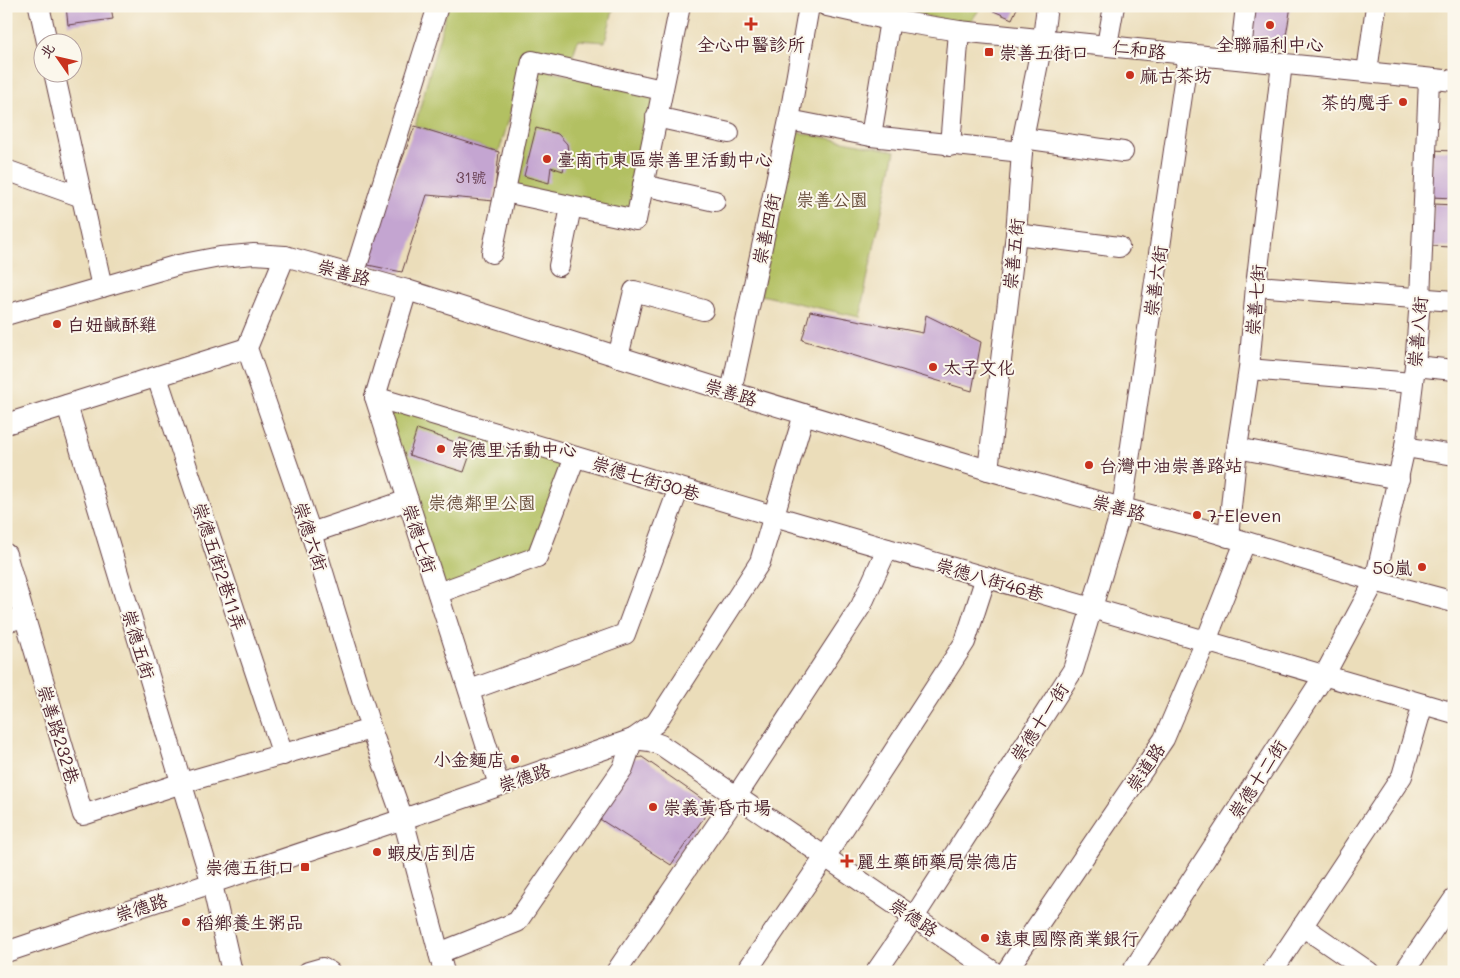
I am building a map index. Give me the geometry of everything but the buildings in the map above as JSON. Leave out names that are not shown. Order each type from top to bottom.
[{"type":"street","points":[[39,6],[45,32]]},
{"type":"street","points":[[354,275],[438,6]]},
{"type":"street","points":[[505,192],[636,220],[680,6]]},
{"type":"street","name":"崇善四街","points":[[731,392],[789,120],[809,6]]},
{"type":"street","name":"仁和路","points":[[827,6],[890,20],[959,31],[1454,81]]},
{"type":"street","name":"崇善五街","points":[[988,470],[1016,234],[1023,145],[1043,38],[1047,6]]},
{"type":"street","points":[[1107,45],[1114,6]]},
{"type":"street","points":[[1240,59],[1246,6]]},
{"type":"street","points":[[1367,72],[1376,6]]},
{"type":"street","points":[[871,136],[890,20]]},
{"type":"street","points":[[950,146],[959,31]]},
{"type":"street","name":"崇善六街","points":[[1122,508],[1188,54]]},
{"type":"street","points":[[492,252],[532,61],[662,90]]},
{"type":"street","name":"崇善七街","points":[[1236,539],[1237,448],[1249,369],[1256,286],[1282,63]]},
{"type":"street","name":"崇善八街","points":[[1375,581],[1399,479],[1414,375],[1420,299],[1429,79]]},
{"type":"street","points":[[56,82],[102,288]]},
{"type":"street","points":[[656,118],[729,133]]},
{"type":"street","points":[[789,120],[871,136],[950,146],[1023,145],[1123,152]]},
{"type":"street","points":[[6,170],[82,197]]},
{"type":"street","points":[[643,184],[715,200]]},
{"type":"street","points":[[559,266],[571,207]]},
{"type":"street","points":[[1016,234],[1119,247]]},
{"type":"street","name":"崇善路","points":[[6,315],[178,265],[220,256],[254,254],[285,256],[407,290],[618,357],[988,470],[1454,602]]},
{"type":"street","points":[[6,424],[247,348],[285,256]]},
{"type":"street","points":[[1256,286],[1454,301]]},
{"type":"street","points":[[375,397],[407,290]]},
{"type":"street","points":[[618,357],[634,291],[703,310]]},
{"type":"street","name":"崇德六街","points":[[247,348],[311,533],[371,728],[403,819],[442,962]]},
{"type":"street","points":[[1249,369],[1414,375],[1454,370]]},
{"type":"street","name":"崇德五街2巷11弄","points":[[157,377],[283,755]]},
{"type":"street","name":"崇德七街30巷","points":[[375,397],[774,516]]},
{"type":"street","name":"崇德七街","points":[[375,397],[499,785]]},
{"type":"street","name":"崇德五街","points":[[67,405],[212,884],[232,972]]},
{"type":"street","points":[[442,962],[517,922],[623,768],[632,739],[656,722],[760,562],[804,414]]},
{"type":"street","points":[[1405,447],[1454,455]]},
{"type":"street","points":[[1237,448],[1399,479]]},
{"type":"street","points":[[438,593],[537,557],[575,457]]},
{"type":"street","points":[[470,690],[625,634],[679,488]]},
{"type":"street","points":[[311,533],[408,500]]},
{"type":"street","name":"崇德十一街","points":[[876,972],[914,917],[1073,670],[1122,508]]},
{"type":"street","name":"崇德八街46巷","points":[[774,516],[1454,713]]},
{"type":"street","name":"崇道路","points":[[1006,972],[1164,740],[1206,641],[1236,539]]},
{"type":"street","points":[[616,972],[736,797],[861,606],[887,549]]},
{"type":"street","name":"崇善路232巷","points":[[6,554],[15,620],[83,815],[182,784]]},
{"type":"street","points":[[746,972],[825,857],[965,642],[986,578]]},
{"type":"street","name":"崇德十二街","points":[[1132,972],[1324,676],[1375,581]]},
{"type":"street","points":[[1272,972],[1402,776],[1423,704]]},
{"type":"street","points":[[182,784],[371,728]]},
{"type":"street","name":"崇德路","points":[[6,952],[212,884],[632,739],[650,741],[661,746],[994,972]]},
{"type":"street","points":[[1404,972],[1454,899]]},
{"type":"street","points":[[1302,926],[1369,972]]},
{"type":"street","points":[[308,972],[322,968],[330,972]]},
{"type":"green space","points":[[448,6],[501,6],[505,8],[506,6],[614,6],[605,42],[578,40],[571,61],[528,57],[499,152],[415,126]]},
{"type":"green space","points":[[868,6],[982,6],[969,24]]},
{"type":"green space","points":[[537,69],[656,94],[632,214],[512,189]]},
{"type":"green space","name":"崇善公園","points":[[792,131],[895,151],[859,317],[761,295]]},
{"type":"green space","name":"崇德鄰里公園","points":[[385,400],[574,457],[536,556],[439,592]]},
{"type":"place","name":"全心中醫診所","points":[[751,24]]},
{"type":"place","name":"全聯福利中心","points":[[1270,25]]},
{"type":"place","name":"崇善五街口","points":[[989,52]]},
{"type":"place","name":"麻古茶坊","points":[[1130,75]]},
{"type":"place","name":"茶的魔手","points":[[1403,102]]},
{"type":"place","name":"臺南市東區崇善里活動中心","points":[[547,159]]},
{"type":"place","name":"白妞鹹酥雞","points":[[57,324]]},
{"type":"place","name":"太子文化","points":[[933,367]]},
{"type":"place","name":"崇德里活動中心","points":[[441,449]]},
{"type":"place","name":"台灣中油崇善路站","points":[[1089,465]]},
{"type":"place","name":"7-Eleven","points":[[1197,515]]},
{"type":"place","name":"50嵐","points":[[1422,567]]},
{"type":"place","name":"小金麵店","points":[[515,759]]},
{"type":"place","name":"崇義黃昏市場","points":[[653,807]]},
{"type":"place","name":"蝦皮店到店","points":[[377,852]]},
{"type":"place","name":"麗生藥師藥局崇德店","points":[[847,861]]},
{"type":"place","name":"崇德五街口","points":[[305,867]]},
{"type":"place","name":"稻鄉養生粥品","points":[[186,922]]},
{"type":"place","name":"遠東國際商業銀行","points":[[985,938]]}]
